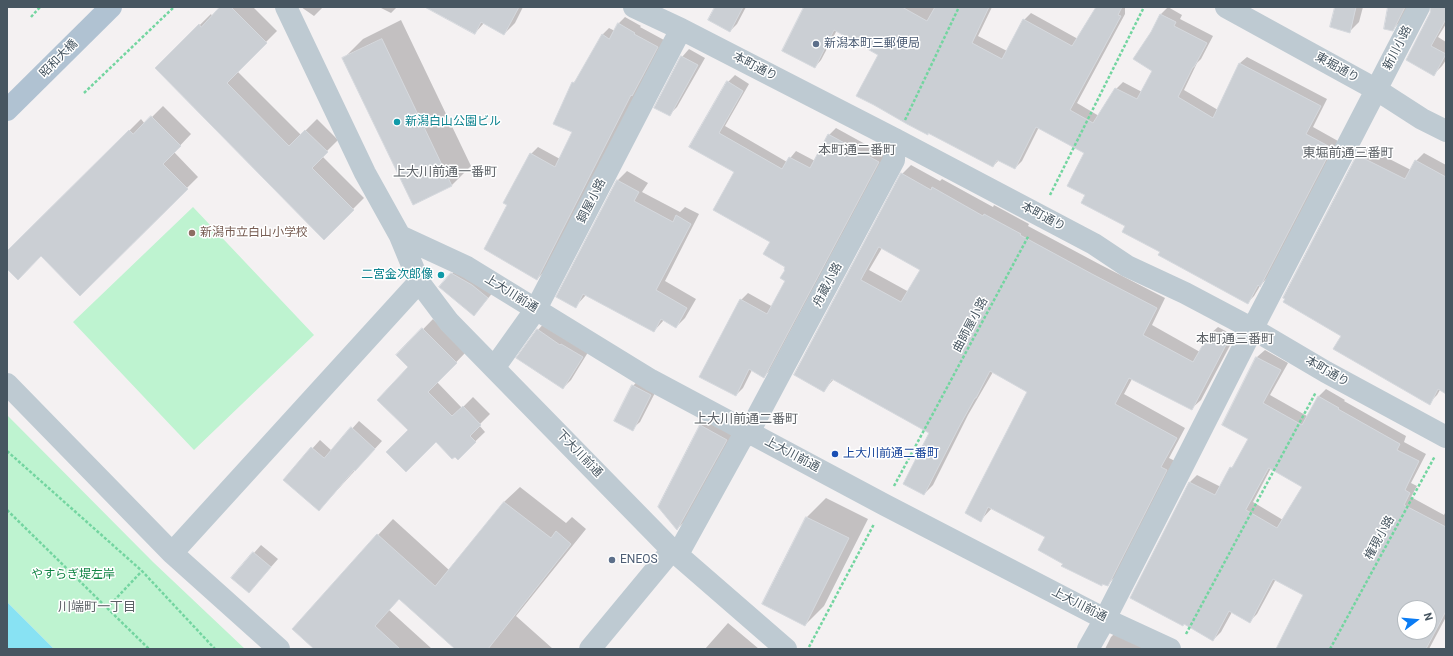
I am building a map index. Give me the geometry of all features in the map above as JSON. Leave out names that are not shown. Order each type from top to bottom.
[{"type":"main road","name":"昭和大橋","points":[[7,110],[111,7]]},
{"type":"street","name":"下大川前通","points":[[286,7],[365,173],[400,236],[420,282],[449,322],[675,552],[786,649]]},
{"type":"street","name":"本町通り","points":[[634,7],[681,29],[1040,215],[1094,244],[1127,266],[1185,293],[1253,329],[1326,372],[1446,437]]},
{"type":"street","name":"東堀通り","points":[[1226,7],[1376,90],[1422,119],[1446,131]]},
{"type":"street","name":"新川小路","points":[[1088,649],[1105,619],[1420,7]]},
{"type":"street","name":"銅屋小路","points":[[494,368],[536,309],[681,29]]},
{"type":"street","name":"舟蔵小路","points":[[590,649],[675,552],[741,440],[749,432],[894,160],[895,139]]},
{"type":"street","name":"上大川前通","points":[[400,236],[466,267],[651,380],[1105,619],[1178,642]]},
{"type":"street","points":[[172,553],[420,282]]},
{"type":"street","points":[[7,384],[172,553],[279,649]]},
{"type":"path","points":[[31,17],[40,7]]},
{"type":"path","points":[[84,93],[174,7]]},
{"type":"path","points":[[895,139],[959,7]]},
{"type":"path","name":"曲師屋小路","points":[[808,649],[1040,215],[1144,7]]},
{"type":"path","points":[[1178,642],[1326,372]]},
{"type":"path","name":"権現小路","points":[[1330,649],[1446,437]]},
{"type":"path","points":[[7,451],[142,572],[215,649]]},
{"type":"path","points":[[7,510],[150,649]]},
{"type":"path","points":[[107,608],[142,572]]},
{"type":"green space","points":[[193,207],[314,335],[194,450],[73,322]]},
{"type":"green space","name":"やすらぎ堤左岸","points":[[7,415],[153,562],[245,649],[54,649],[7,602]]},
{"type":"water","points":[[7,602],[54,649],[7,649]]},
{"type":"building","points":[[220,7],[231,7],[267,43],[227,83],[289,146],[305,130],[328,152],[312,168],[354,210],[324,240],[155,68],[199,24],[201,27]]},
{"type":"building","points":[[425,7],[519,7],[504,35],[481,22],[475,34]]},
{"type":"building","points":[[715,7],[743,7],[730,32],[708,20]]},
{"type":"building","points":[[804,7],[902,7],[927,21],[935,7],[989,7],[972,43],[1002,59],[1023,19],[1072,46],[1096,7],[1122,7],[1118,15],[1121,16],[1070,110],[1093,123],[1115,88],[1137,99],[1152,71],[1133,59],[1151,32],[1160,14],[1176,22],[1174,26],[1207,43],[1178,97],[1213,118],[1239,63],[1321,106],[1306,134],[1332,148],[1260,287],[1258,285],[1248,304],[1158,255],[1160,252],[1122,232],[1125,226],[1081,203],[1085,195],[1067,186],[1084,153],[1036,127],[1015,169],[997,160],[993,167],[928,133],[928,135],[856,96],[878,55],[834,30],[815,68],[782,51]]},
{"type":"building","points":[[1335,7],[1356,7],[1350,33],[1330,27]]},
{"type":"building","points":[[1388,7],[1405,7],[1393,31],[1384,29]]},
{"type":"building","points":[[1431,7],[1446,7],[1446,19],[1431,46],[1446,54],[1434,76],[1406,60],[1430,13]]},
{"type":"building","points":[[618,23],[635,33],[634,34],[658,47],[632,96],[631,95],[537,280],[484,249],[507,205],[503,203],[530,153],[555,167],[572,132],[553,124],[572,82],[574,83],[602,34],[609,39]]},
{"type":"building","name":"新潟白山公園ビル","points":[[382,39],[452,186],[413,205],[342,58]]},
{"type":"building","points":[[681,56],[698,65],[670,116],[654,108]]},
{"type":"building","points":[[727,81],[743,91],[719,133],[782,169],[789,157],[810,168],[828,134],[879,162],[764,378],[749,369],[736,396],[699,377],[740,299],[767,314],[785,281],[780,278],[785,270],[785,267],[763,254],[770,242],[713,210],[734,172],[689,147]]},
{"type":"building","points":[[151,116],[181,146],[163,164],[188,189],[80,296],[41,256],[18,280],[7,269],[7,251],[129,130],[133,134]]},
{"type":"building","points":[[1357,155],[1405,179],[1415,160],[1446,177],[1446,394],[1438,389],[1430,405],[1333,349],[1341,336],[1283,302],[1285,299],[1283,298]]},
{"type":"building","points":[[901,173],[931,190],[932,187],[983,216],[984,214],[1021,234],[1020,235],[1157,308],[1143,335],[1193,362],[1208,336],[1226,345],[1192,410],[1129,378],[1115,404],[1177,438],[1161,467],[1167,470],[1108,586],[1102,584],[1102,586],[1061,566],[1063,564],[1038,550],[1045,537],[988,507],[981,522],[965,513],[1027,392],[990,371],[924,495],[903,484],[929,433],[832,379],[824,392],[794,375]],"holes":[[[879,247],[920,270],[901,302],[861,280]]]},
{"type":"building","points":[[617,180],[639,192],[634,201],[673,222],[676,215],[691,224],[656,290],[687,308],[676,328],[661,319],[654,332],[583,294],[576,308],[556,297]]},
{"type":"building","points":[[451,273],[472,285],[488,298],[474,316],[439,287]]},
{"type":"building","points":[[422,328],[457,363],[428,392],[452,416],[463,406],[481,425],[470,436],[476,442],[458,460],[455,457],[452,459],[436,442],[406,472],[386,452],[408,430],[377,400],[408,367],[396,355]]},
{"type":"building","points":[[537,329],[560,345],[561,344],[583,357],[563,389],[516,358]]},
{"type":"building","points":[[1256,357],[1281,370],[1263,403],[1302,425],[1318,396],[1400,444],[1397,450],[1419,461],[1405,490],[1410,493],[1404,505],[1446,527],[1446,611],[1437,628],[1437,600],[1397,600],[1397,640],[1431,640],[1426,649],[1276,649],[1303,595],[1273,579],[1250,623],[1229,611],[1213,641],[1184,624],[1183,626],[1130,598],[1189,482],[1215,495],[1230,467],[1232,468],[1248,439],[1222,425]],"holes":[[[1269,468],[1302,487],[1277,528],[1246,510]]]},
{"type":"building","points":[[632,385],[651,395],[633,431],[614,421]]},
{"type":"building","points":[[700,425],[727,440],[677,530],[658,507]]},
{"type":"building","points":[[351,427],[375,449],[355,471],[354,470],[319,511],[283,480],[311,447],[324,458]]},
{"type":"building","points":[[504,502],[551,538],[556,531],[571,544],[488,649],[455,649],[399,599],[375,626],[400,649],[314,649],[292,629],[377,534],[435,586]]},
{"type":"building","points":[[806,517],[849,538],[805,626],[762,604]]},
{"type":"building","points":[[253,552],[271,567],[249,593],[231,578]]},
{"type":"place","name":"新潟本町三郵便局","points":[[816,44]]},
{"type":"place","name":"新潟白山公園ビル","points":[[397,122]]},
{"type":"place","name":"新潟市立白山小学校","points":[[192,233]]},
{"type":"place","name":"二宮金次郎像","points":[[441,275]]},
{"type":"place","name":"上大川前通二番町","points":[[835,454]]},
{"type":"place","name":"ENEOS","points":[[612,560]]},
{"type":"district","name":"本町通二番町","points":[[857,151]]},
{"type":"district","name":"東堀前通三番町","points":[[1348,154]]},
{"type":"district","name":"上大川前通一番町","points":[[445,173]]},
{"type":"district","name":"本町通三番町","points":[[1235,340]]},
{"type":"district","name":"上大川前通二番町","points":[[746,420]]},
{"type":"district","name":"川端町一丁目","points":[[97,608]]}]
